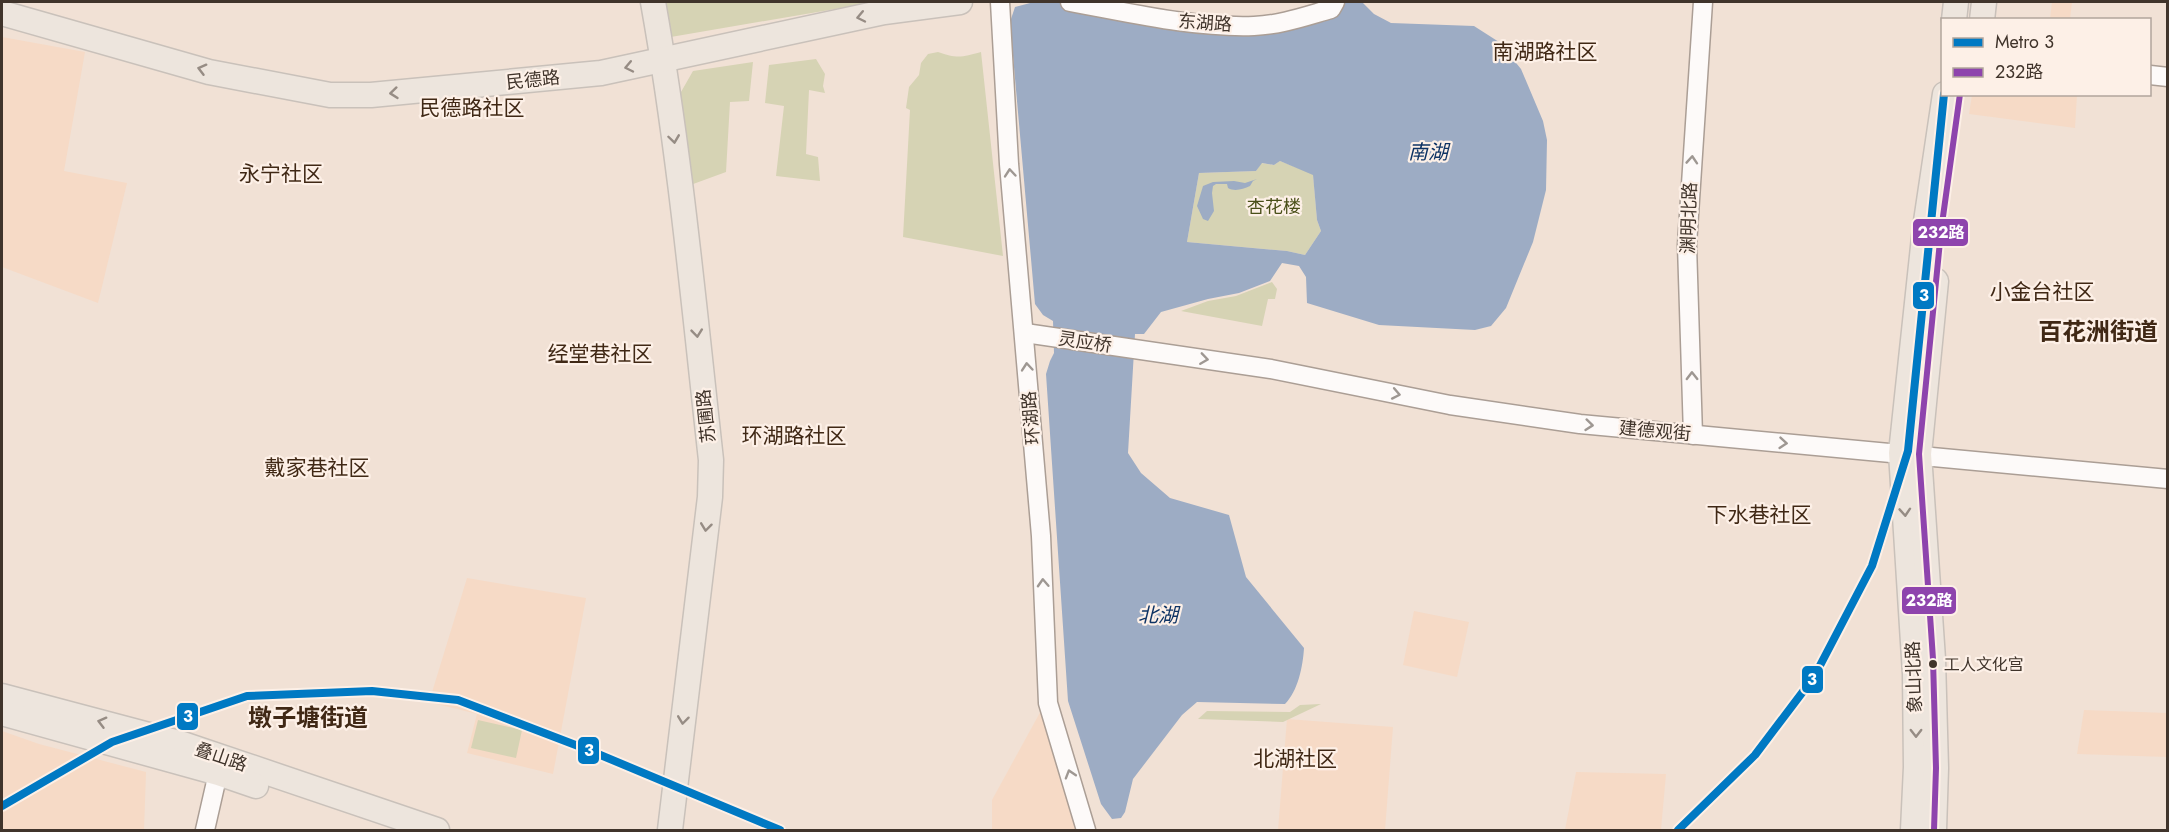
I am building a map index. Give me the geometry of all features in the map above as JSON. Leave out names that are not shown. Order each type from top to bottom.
[{"type":"main road","name":"苏圃路","points":[[652,2],[663,60],[682,200],[711,460],[710,497],[670,831]]},
{"type":"main road","name":"民德路","points":[[2,12],[210,72],[330,96],[370,95],[601,73],[884,12],[960,2]]},
{"type":"main road","points":[[1954,18],[1956,2]]},
{"type":"main road","points":[[1969,18],[1971,2]]},
{"type":"main road","points":[[1982,18],[1984,2]]},
{"type":"main road","name":"象山北路","points":[[1913,831],[1916,674],[1910,454],[1925,228],[1945,96]]},
{"type":"main road","name":"象山北路","points":[[1934,831],[1936,768],[1933,659],[1910,454],[1960,96]]},
{"type":"main road","name":"叠山路","points":[[2,696],[183,744],[437,831]]},
{"type":"main road","name":"叠山路","points":[[2,713],[218,774],[390,831]]},
{"type":"street","name":"环湖路","points":[[1000,2],[1009,164],[1041,536],[1048,703],[1086,831]]},
{"type":"street","name":"东湖路","points":[[1070,2],[1181,23],[1255,26],[1292,21],[1331,9],[1335,2]]},
{"type":"street","name":"渊明北路","points":[[1694,435],[1688,245],[1703,2]]},
{"type":"street","points":[[2151,75],[2168,77]]},
{"type":"street","name":"灵应桥","points":[[1025,333],[1146,351]]},
{"type":"street","name":"建德观街","points":[[1146,351],[1271,369],[1462,407],[1580,424],[2168,479]]},
{"type":"street","points":[[183,744],[218,774],[205,831]]},
{"type":"shaded area","points":[[2052,2],[2072,2],[2070,18],[2050,18]]},
{"type":"shaded area","points":[[2,37],[85,52],[64,171],[127,183],[98,303],[2,267]]},
{"type":"shaded area","points":[[1972,96],[2077,96],[2075,128],[1969,114]]},
{"type":"shaded area","points":[[467,578],[586,598],[553,774],[467,753],[477,714],[429,702]]},
{"type":"shaded area","points":[[1414,611],[1469,622],[1457,677],[1403,665]]},
{"type":"shaded area","points":[[1043,707],[1081,830],[992,830],[992,800]]},
{"type":"shaded area","points":[[2084,710],[2167,713],[2167,757],[2077,754]]},
{"type":"shaded area","points":[[1287,719],[1393,727],[1385,830],[1278,830]]},
{"type":"shaded area","points":[[2,731],[39,744],[146,772],[144,830],[2,830]]},
{"type":"shaded area","points":[[1576,772],[1666,774],[1661,830],[1565,830]]},
{"type":"green space","points":[[665,2],[876,2],[665,38]]},
{"type":"green space","points":[[938,52],[960,56],[981,52],[1003,256],[903,237],[910,110],[906,108],[909,87],[919,75],[921,63],[928,54]]},
{"type":"green space","points":[[816,59],[825,74],[823,86],[825,93],[809,90],[806,154],[818,157],[820,181],[776,176],[784,106],[765,103],[769,65]]},
{"type":"green space","points":[[753,62],[749,101],[730,102],[726,172],[685,187],[675,121],[681,92],[693,71]]},
{"type":"green space","name":"杏花楼","points":[[1280,161],[1313,174],[1317,220],[1321,231],[1305,255],[1287,251],[1187,242],[1199,173],[1256,171],[1261,163],[1274,165]]},
{"type":"green space","points":[[1272,282],[1277,289],[1275,299],[1268,299],[1262,326],[1181,311],[1208,301],[1236,296]]},
{"type":"green space","points":[[1321,704],[1283,722],[1198,719],[1207,711],[1290,712],[1300,705]]},
{"type":"green space","points":[[478,720],[522,730],[516,758],[471,748]]},
{"type":"water","name":"南湖","points":[[1034,2],[1064,2],[1256,31],[1336,2],[1362,2],[1374,14],[1391,23],[1474,26],[1499,42],[1521,69],[1543,121],[1547,140],[1546,190],[1533,242],[1506,308],[1491,326],[1475,330],[1379,325],[1307,303],[1306,277],[1299,266],[1282,263],[1270,281],[1239,293],[1161,312],[1144,334],[1135,334],[1128,453],[1141,473],[1170,498],[1229,515],[1246,577],[1304,648],[1299,678],[1290,699],[1285,704],[1197,702],[1182,715],[1133,779],[1125,812],[1121,818],[1112,819],[1101,804],[1068,701],[1046,374],[1054,353],[1053,321],[1043,315],[1035,304],[1010,22],[1015,7]],"holes":[[[1280,161],[1313,175],[1317,220],[1321,231],[1305,255],[1287,251],[1187,242],[1199,173],[1256,171],[1262,163],[1274,165]]]},
{"type":"water","points":[[1257,179],[1250,186],[1239,190],[1228,188],[1227,184],[1213,186],[1214,211],[1208,221],[1203,219],[1197,206],[1203,186],[1213,182],[1245,183]]},
{"type":"metro line","name":"3","points":[[1678,830],[1755,755],[1814,677],[1872,566],[1908,451],[1944,96]]},
{"type":"metro line","name":"3","points":[[2,806],[112,742],[247,696],[372,691],[458,700],[586,749],[780,830]]},
{"type":"transit line","name":"232路","points":[[1934,830],[1936,768],[1933,659],[1919,454],[1941,231],[1960,96]]},
{"type":"place","name":"工人文化宫","points":[[1933,664]]},
{"type":"district","name":"南湖路社区","points":[[1545,52]]},
{"type":"district","name":"民德路社区","points":[[472,108]]},
{"type":"district","name":"永宁社区","points":[[281,174]]},
{"type":"district","name":"小金台社区","points":[[2042,292]]},
{"type":"district","name":"百花洲街道","points":[[2098,331]]},
{"type":"district","name":"经堂巷社区","points":[[600,354]]},
{"type":"district","name":"环湖路社区","points":[[794,436]]},
{"type":"district","name":"戴家巷社区","points":[[317,468]]},
{"type":"district","name":"下水巷社区","points":[[1759,515]]},
{"type":"district","name":"墩子塘街道","points":[[308,717]]},
{"type":"district","name":"北湖社区","points":[[1295,759]]},
{"type":"water label","name":"北湖","points":[[1158,615]]}]
